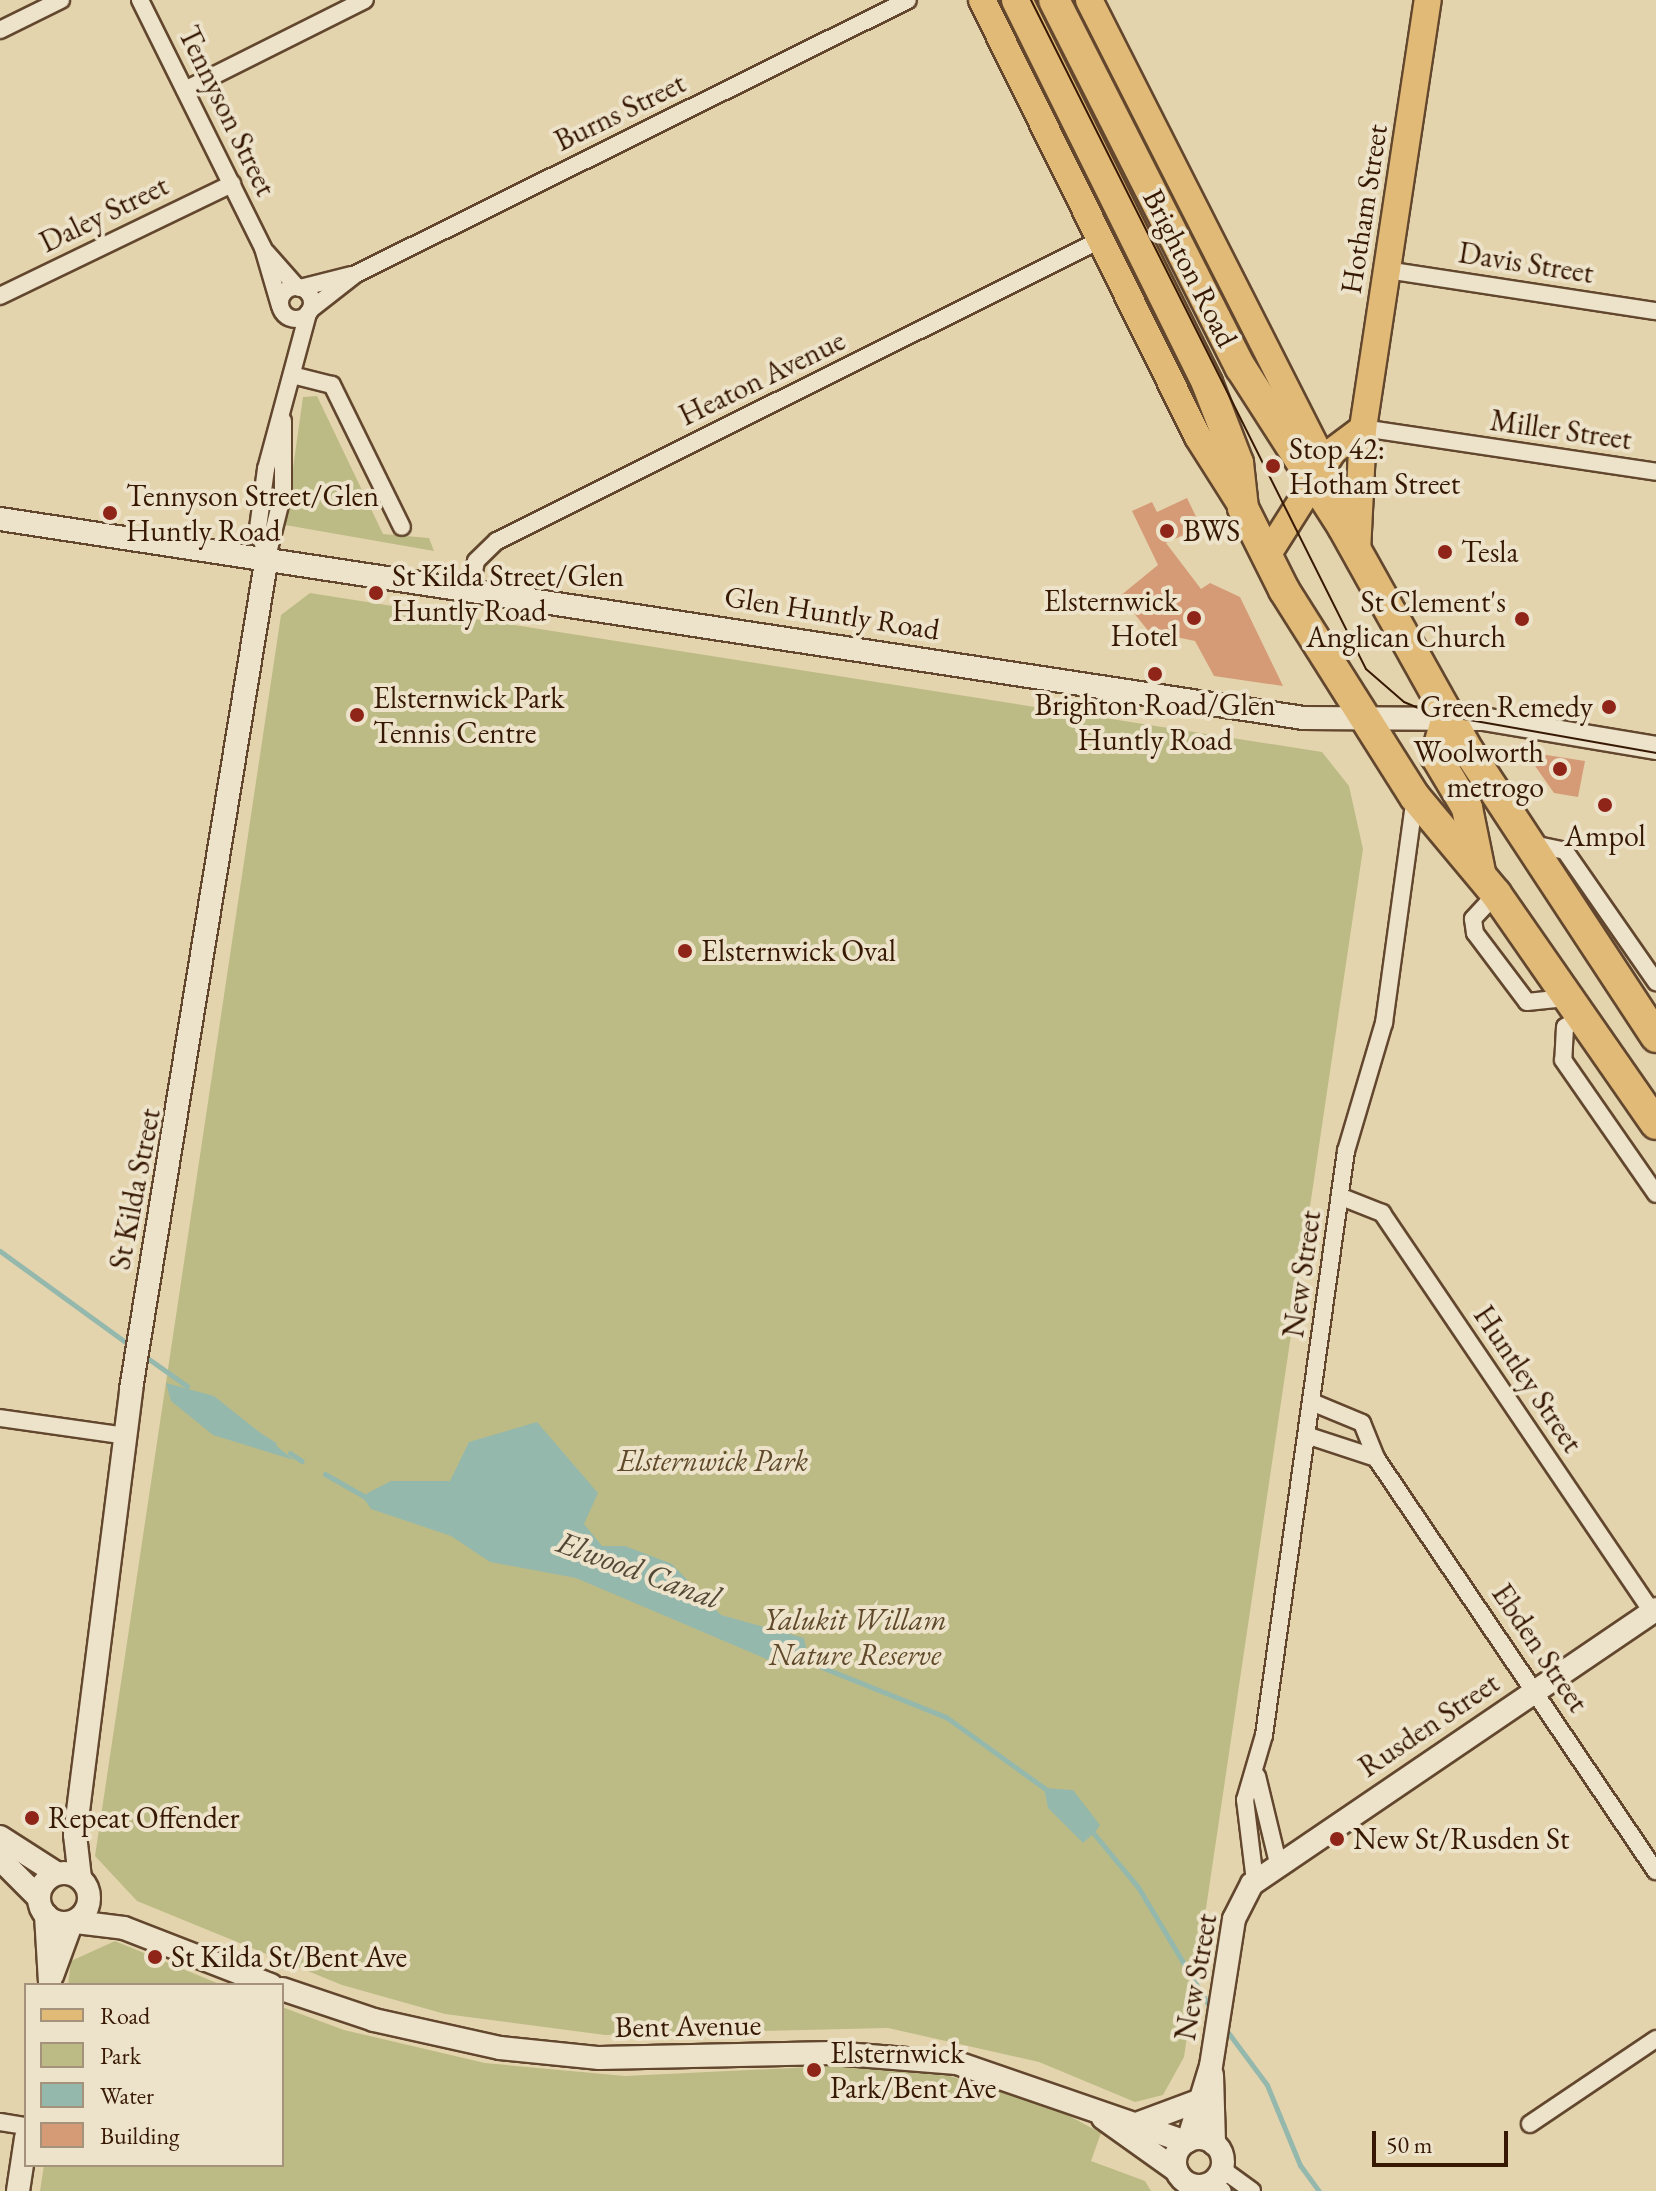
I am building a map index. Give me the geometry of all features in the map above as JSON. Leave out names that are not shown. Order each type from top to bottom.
[{"type":"highway","name":"Brighton Road","points":[[1017,0],[1207,383],[1238,463],[1243,508],[1266,557],[1363,720],[1415,797],[1488,884],[1656,1124]]},
{"type":"highway","name":"Brighton Road","points":[[1054,0],[1225,337],[1318,476],[1448,718],[1656,1037]]},
{"type":"highway","points":[[1047,60],[1078,46]]},
{"type":"highway","points":[[1448,718],[1436,756],[1467,808],[1488,884]]},
{"type":"main road","name":"Brighton Road","points":[[982,0],[1215,470],[1243,508]]},
{"type":"main road","name":"Brighton Road","points":[[1089,0],[1318,476]]},
{"type":"main road","name":"Hotham Street","points":[[1350,540],[1422,1]]},
{"type":"main road","points":[[998,29],[1040,63],[1047,60]]},
{"type":"main road","points":[[1266,557],[1318,476],[1363,428]]},
{"type":"main road","name":"Glen Huntly Road","points":[[0,521],[471,587],[1175,701],[1363,720],[1448,718],[1656,748]]},
{"type":"main road","name":"St Kilda Street","points":[[83,1887],[75,1835],[131,1389],[267,557]]},
{"type":"main road","name":"Rusden Street","points":[[1249,1890],[1278,1863],[1654,1610]]},
{"type":"main road","name":"St Kilda Street","points":[[42,1907],[55,1870],[75,1835]]},
{"type":"main road","points":[[0,1837],[83,1887],[124,1928]]},
{"type":"main road","points":[[0,1859],[42,1907],[74,1923],[124,1928],[266,1983]]},
{"type":"main road","points":[[49,1983],[74,1923],[83,1887]]},
{"type":"main road","name":"New Street","points":[[1213,2184],[1211,2066],[1224,1980],[1249,1890]]},
{"type":"main road","points":[[42,1907],[49,1983]]},
{"type":"main road","name":"Bent Avenue","points":[[284,1990],[374,2020],[500,2048],[599,2058],[832,2053],[957,2063],[1187,2142],[1214,2144]]},
{"type":"main road","name":"New Street","points":[[1177,2179],[1211,2066]]},
{"type":"main road","points":[[1139,2123],[1198,2101]]},
{"type":"main road","name":"Bent Avenue","points":[[1096,2112],[1177,2179],[1213,2184]]},
{"type":"main road","points":[[18,2191],[24,2151]]},
{"type":"street","points":[[0,30],[61,0]]},
{"type":"street","name":"Tennyson Street","points":[[140,0],[263,248],[283,311],[292,375]]},
{"type":"street","points":[[185,90],[365,0]]},
{"type":"street","name":"Burns Street","points":[[309,312],[356,274],[908,0]]},
{"type":"street","name":"Daley Street","points":[[0,296],[232,184]]},
{"type":"street","name":"Heaton Avenue","points":[[471,587],[476,561],[497,541],[1102,239]]},
{"type":"street","name":"Tennyson Street","points":[[263,248],[311,298],[309,312]]},
{"type":"street","name":"Davis Street","points":[[1387,270],[1656,311]]},
{"type":"street","name":"Burns Street","points":[[298,287],[356,274]]},
{"type":"street","points":[[298,287],[285,291],[283,311],[309,312],[292,375],[319,376],[334,388],[402,527]]},
{"type":"street","name":"St Kilda Street","points":[[267,557],[258,528],[267,459],[292,375]]},
{"type":"street","name":"Miller Street","points":[[1363,428],[1656,472]]},
{"type":"street","name":"New Street","points":[[1249,1890],[1244,1816],[1256,1762],[1309,1436],[1344,1198],[1349,1136],[1388,1006],[1415,797]]},
{"type":"street","points":[[1528,843],[1565,851],[1656,982]]},
{"type":"street","points":[[1599,952],[1618,928]]},
{"type":"street","points":[[1574,1008],[1565,1027],[1563,1060],[1656,1194]]},
{"type":"street","name":"Huntley Street","points":[[1344,1198],[1378,1207],[1654,1610]]},
{"type":"street","name":"Ebden Street","points":[[1314,1403],[1362,1423],[1376,1458],[1656,1871]]},
{"type":"street","points":[[0,1418],[127,1436]]},
{"type":"street","points":[[1309,1436],[1376,1458]]},
{"type":"street","name":"New Street","points":[[1256,1762],[1262,1822],[1278,1863]]},
{"type":"street","points":[[1530,2124],[1656,2039]]},
{"type":"street","points":[[0,2122],[24,2126]]},
{"type":"street","points":[[1213,2184],[1252,2191]]},
{"type":"green space","points":[[317,396],[383,534],[429,538],[434,551],[285,525],[303,397]]},
{"type":"green space","name":"Elsternwick Park","points":[[310,593],[1322,752],[1349,786],[1363,849],[1184,2057],[1163,2095],[1135,2102],[1039,2062],[888,2028],[605,2035],[445,2014],[342,1985],[137,1901],[95,1856],[281,615]]},
{"type":"green space","points":[[115,1941],[217,1983],[68,1983],[71,1961]]},
{"type":"green space","points":[[284,2008],[344,2030],[485,2063],[625,2076],[832,2066],[950,2076],[1060,2111],[1101,2133],[1091,2161],[1145,2181],[1151,2191],[40,2191],[44,2167],[284,2167]]},
{"type":"water","points":[[166,1383],[214,1396],[294,1460],[213,1435],[171,1401]]},
{"type":"water","points":[[537,1422],[598,1493],[584,1524],[602,1546],[625,1546],[672,1564],[721,1615],[804,1638],[809,1663],[778,1664],[576,1578],[490,1562],[451,1536],[371,1509],[362,1496],[391,1481],[450,1481],[469,1442]]},
{"type":"water","points":[[1044,1788],[1073,1790],[1100,1825],[1083,1843],[1048,1808]]},
{"type":"building","name":"Elsternwick Hotel","points":[[1187,498],[1201,527],[1166,543],[1201,589],[1210,583],[1240,597],[1283,686],[1214,676],[1195,641],[1176,637],[1163,649],[1120,596],[1158,565],[1132,511],[1152,502],[1157,512]]},
{"type":"building","name":"Woolworth metrogo","points":[[1540,754],[1585,761],[1578,797],[1554,793],[1533,763]]},
{"type":"waterway","name":"Elwood Canal","points":[[0,1251],[132,1347]]},
{"type":"waterway","name":"Elwood Canal","points":[[143,1355],[187,1386]]},
{"type":"waterway","name":"Elwood Canal","points":[[245,1426],[274,1444]]},
{"type":"waterway","name":"Elwood Canal","points":[[290,1453],[302,1461]]},
{"type":"waterway","name":"Elwood Canal","points":[[325,1474],[367,1498]]},
{"type":"waterway","name":"Elwood Canal","points":[[804,1660],[946,1717],[1047,1790]]},
{"type":"waterway","name":"Elwood Canal","points":[[1090,1829],[1138,1887],[1211,2009]]},
{"type":"waterway","points":[[1224,2027],[1267,2085],[1300,2165],[1319,2191]]},
{"type":"tram line","points":[[1031,0],[1366,669],[1404,702],[1430,713],[1656,753]]},
{"type":"place","name":"Stop 42: Hotham Street","points":[[1273,466]]},
{"type":"place","name":"Tennyson Street/Glen Huntly Road","points":[[110,513]]},
{"type":"place","name":"BWS","points":[[1167,531]]},
{"type":"place","name":"Tesla","points":[[1445,552]]},
{"type":"place","name":"St Kilda Street/Glen Huntly Road","points":[[376,593]]},
{"type":"place","name":"Elsternwick Hotel","points":[[1194,618]]},
{"type":"place","name":"St Clement's Anglican Church","points":[[1522,619]]},
{"type":"place","name":"Brighton Road/Glen Huntly Road","points":[[1155,674]]},
{"type":"place","name":"Green Remedy","points":[[1609,707]]},
{"type":"place","name":"Elsternwick Park Tennis Centre","points":[[357,715]]},
{"type":"place","name":"Woolworth metrogo","points":[[1560,769]]},
{"type":"place","name":"Ampol","points":[[1605,805]]},
{"type":"place","name":"Elsternwick Oval","points":[[685,951]]},
{"type":"place","name":"Repeat Offender","points":[[32,1818]]},
{"type":"place","name":"New St/Rusden St","points":[[1337,1839]]},
{"type":"place","name":"St Kilda St/Bent Ave","points":[[155,1957]]},
{"type":"place","name":"Elsternwick Park/Bent Ave","points":[[814,2070]]},
{"type":"park label","name":"Yalukit Willam Nature Reserve","points":[[855,1637]]}]
